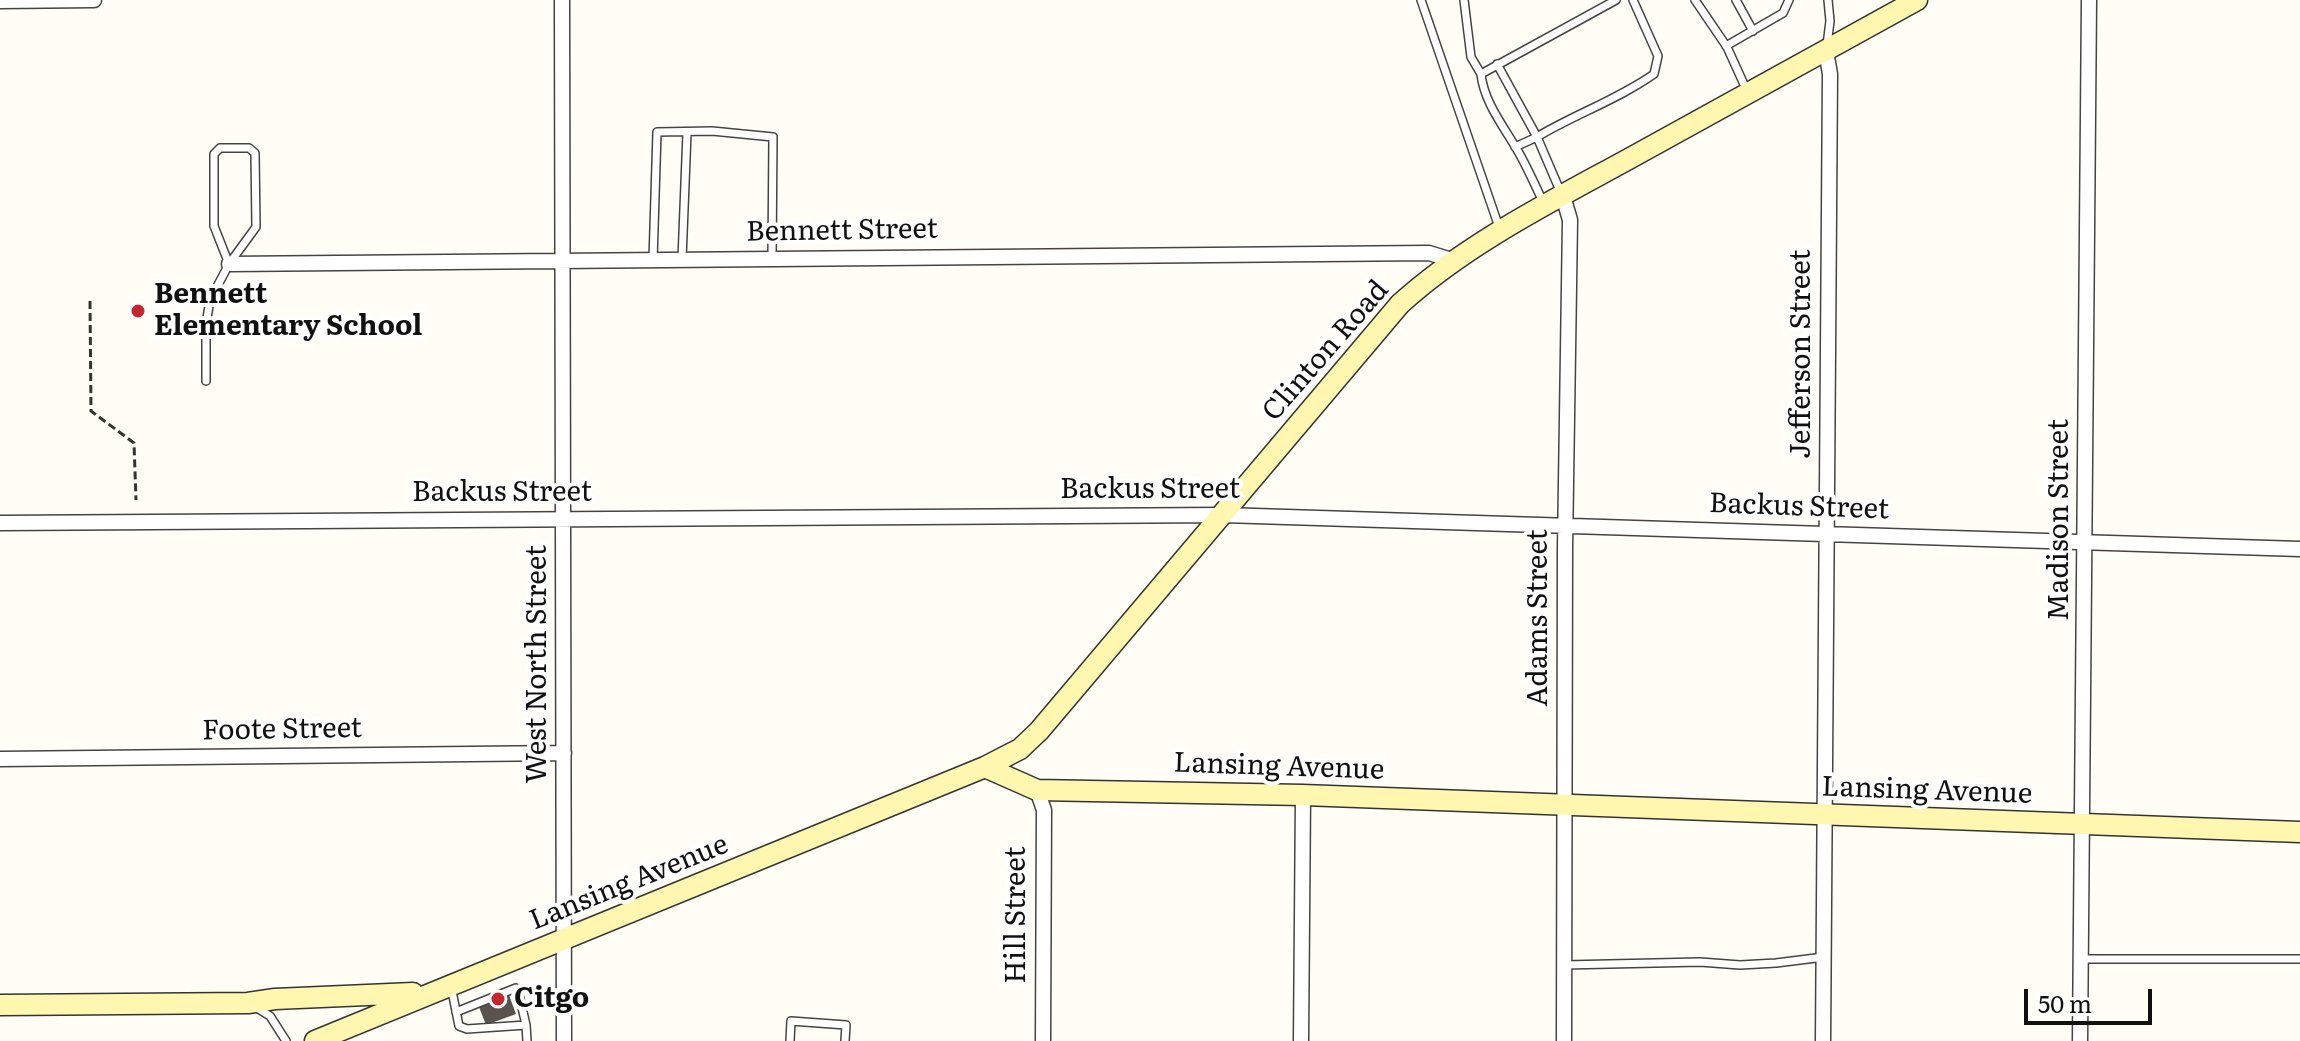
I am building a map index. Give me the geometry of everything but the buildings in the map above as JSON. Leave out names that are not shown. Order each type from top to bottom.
[{"type":"main road","name":"Clinton Road","points":[[985,767],[1020,749],[1039,731],[1400,304],[1455,261],[1501,232],[1917,0]]},
{"type":"main road","name":"Lansing Avenue","points":[[315,1041],[345,1035],[442,988],[564,941],[985,767],[1037,790],[1303,795],[2300,832]]},
{"type":"main road","points":[[0,1005],[248,1003],[442,988]]},
{"type":"street","points":[[0,1],[94,0]]},
{"type":"street","name":"West North Street","points":[[562,0],[564,1041]]},
{"type":"street","name":"Madison Street","points":[[2080,1041],[2089,0]]},
{"type":"street","name":"Jefferson Street","points":[[1823,1041],[1830,74],[1826,51]]},
{"type":"street","name":"Adams Street","points":[[1554,201],[1570,220],[1565,525],[1564,1041]]},
{"type":"street","name":"Bennett Street","points":[[229,264],[1429,253],[1455,261]]},
{"type":"street","name":"Backus Street","points":[[0,523],[1223,515],[2300,549]]},
{"type":"street","name":"Foote Street","points":[[0,759],[564,753]]},
{"type":"street","name":"Hill Street","points":[[1037,790],[1044,810],[1043,1041]]},
{"type":"street","points":[[1301,1041],[1303,795]]},
{"type":"lane","points":[[1421,0],[1501,232]]},
{"type":"lane","points":[[1464,0],[1471,57],[1481,74],[1482,87],[1515,147],[1554,201]]},
{"type":"lane","points":[[1481,74],[1616,0]]},
{"type":"lane","points":[[1515,147],[1569,118],[1614,99],[1654,74],[1658,56],[1633,0]]},
{"type":"lane","points":[[1695,0],[1726,46],[1749,94]]},
{"type":"lane","points":[[1736,0],[1753,31]]},
{"type":"lane","points":[[1726,46],[1783,13],[1789,0]]},
{"type":"lane","points":[[1826,51],[1830,21],[1828,0]]},
{"type":"lane","points":[[1497,64],[1537,137],[1554,201]]},
{"type":"lane","points":[[653,260],[657,132],[712,131],[773,137],[772,257]]},
{"type":"lane","points":[[682,259],[687,133]]},
{"type":"lane","points":[[206,381],[206,324],[210,300],[229,264],[256,227],[255,153],[249,148],[220,148],[214,154],[214,226],[229,264]]},
{"type":"lane","points":[[1564,965],[1700,962],[1740,965],[1824,957]]},
{"type":"lane","points":[[2080,959],[2300,959]]},
{"type":"lane","points":[[442,988],[456,1012],[459,1026],[467,1029],[526,1025]]},
{"type":"lane","points":[[456,1012],[516,988],[523,1006],[527,1041]]},
{"type":"lane","points":[[523,1006],[564,998]]},
{"type":"lane","points":[[248,1003],[270,1016],[286,1041]]},
{"type":"lane","points":[[790,1041],[791,1021],[846,1025],[845,1041]]},
{"type":"path","points":[[90,301],[91,411],[134,443],[136,500]]},
{"type":"place","name":"Bennett Elementary School","points":[[138,311]]},
{"type":"place","name":"Citgo","points":[[498,999]]}]
